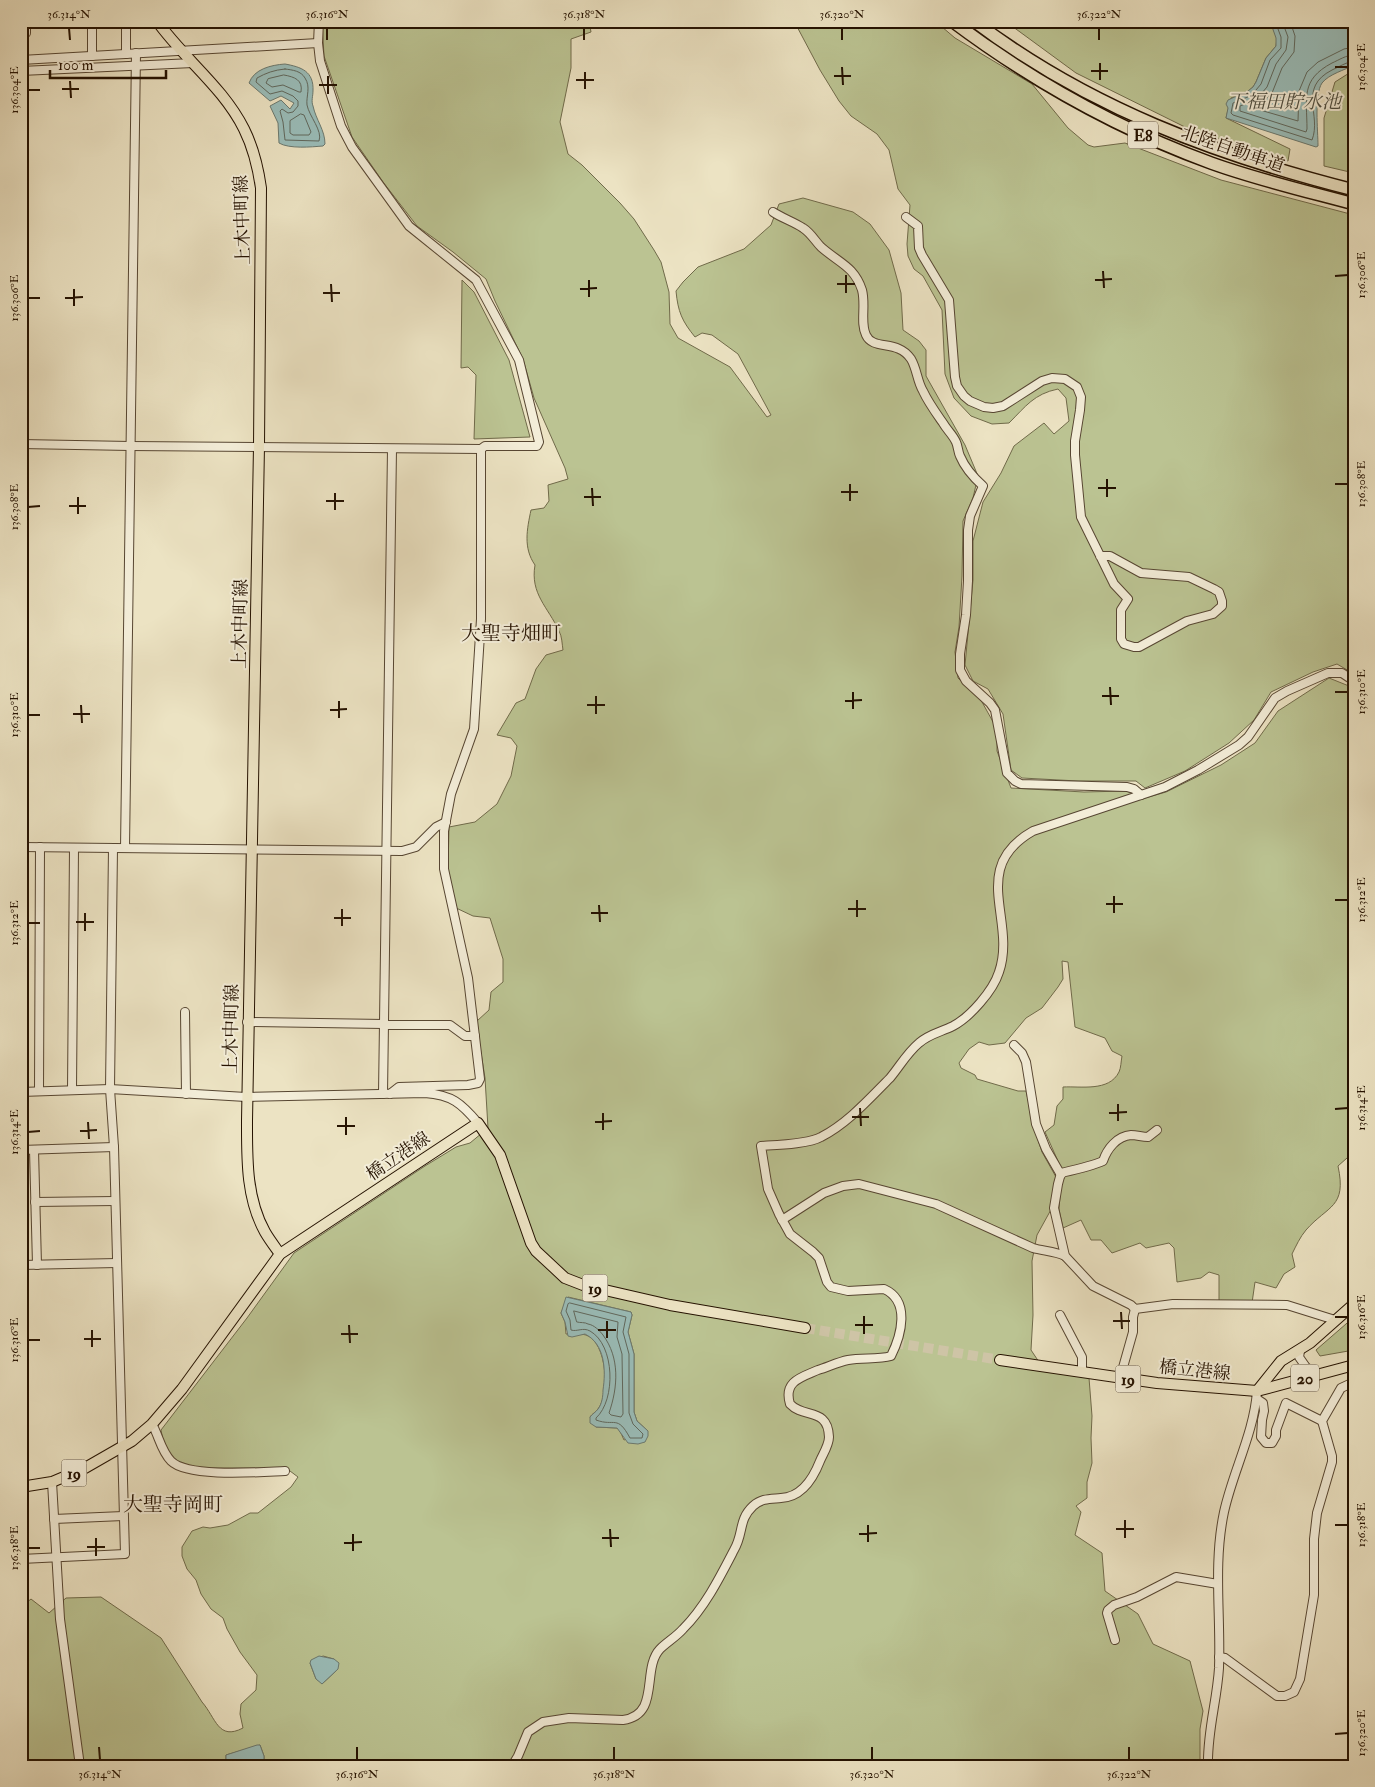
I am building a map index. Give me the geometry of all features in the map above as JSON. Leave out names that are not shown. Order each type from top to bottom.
[{"type":"highway","name":"北陸自動車道","points":[[952,21],[1019,69],[1077,103],[1120,125],[1211,163],[1298,190],[1354,204]]},
{"type":"highway","name":"北陸自動車道","points":[[974,21],[1016,51],[1053,74],[1125,112],[1169,132],[1222,152],[1299,176],[1354,190]]},
{"type":"main road","name":"上木中町線","points":[[157,21],[181,51],[223,96],[238,118],[249,140],[261,188],[253,850],[246,1097],[248,1176],[251,1190],[255,1207],[265,1232],[280,1254]]},
{"type":"main road","name":"橋立港線","points":[[21,1487],[52,1482],[85,1468],[122,1448],[152,1424],[194,1373],[280,1254],[478,1122]]},
{"type":"main road","name":"19","points":[[478,1122],[500,1155],[531,1243],[536,1251],[565,1278],[583,1285],[670,1305],[806,1328]]},
{"type":"main road","points":[[1257,1395],[1282,1361],[1300,1351],[1354,1304]]},
{"type":"main road","name":"橋立港線","points":[[1000,1360],[1120,1378],[1257,1395]]},
{"type":"main road","name":"20","points":[[1257,1395],[1316,1375],[1354,1365]]},
{"type":"street","points":[[26,21],[26,33]]},
{"type":"street","points":[[92,21],[92,56]]},
{"type":"street","points":[[126,21],[126,54]]},
{"type":"street","points":[[21,444],[392,449],[481,449],[485,446],[537,446],[539,442],[519,360],[476,280],[408,226],[352,147],[341,126],[320,61],[318,43],[319,21]]},
{"type":"street","points":[[21,60],[318,43]]},
{"type":"street","points":[[124,848],[136,53]]},
{"type":"street","points":[[21,71],[193,63]]},
{"type":"street","points":[[773,212],[802,227],[820,246],[852,270],[858,280],[862,293],[864,308],[863,325],[866,335],[870,341],[877,344],[896,347],[910,359],[916,369],[922,390],[956,443],[965,466],[983,486],[970,516],[968,530],[966,615],[960,654],[960,670],[966,681],[995,710],[1007,773],[1021,784],[1127,787],[1134,788],[1141,795]]},
{"type":"street","points":[[906,217],[918,226],[919,248],[948,300],[955,377],[957,386],[964,396],[970,401],[993,408],[1003,406],[1052,378],[1065,378],[1076,387],[1081,397],[1075,455],[1079,508],[1081,517],[1100,556],[1114,584],[1128,599],[1121,610],[1120,620],[1121,639],[1124,644],[1139,647],[1187,621],[1213,614],[1222,606],[1219,592],[1196,580],[1181,575],[1141,572],[1110,556],[1100,556]]},
{"type":"street","points":[[386,1094],[384,1024],[392,449]]},
{"type":"street","points":[[386,1094],[399,1087],[478,1084],[481,1074],[468,978],[444,869],[444,831],[451,794],[474,729],[481,619],[481,449]]},
{"type":"street","points":[[512,1766],[528,1732],[543,1722],[569,1718],[623,1720],[631,1719],[642,1710],[646,1702],[652,1660],[656,1653],[684,1629],[707,1598],[739,1540],[744,1517],[761,1500],[788,1498],[797,1494],[809,1483],[819,1464],[828,1443],[827,1425],[816,1414],[800,1411],[790,1404],[789,1390],[793,1383],[803,1375],[848,1360],[891,1356],[895,1348],[901,1328],[902,1316],[899,1305],[890,1291],[878,1289],[848,1291],[831,1287],[827,1282],[818,1258],[790,1234],[782,1220],[768,1189],[762,1146],[821,1138],[847,1120],[868,1100],[919,1042],[968,1016],[978,1004],[995,980],[1001,963],[1002,940],[997,882],[1002,864],[1014,843],[1040,828],[1165,787],[1198,770],[1239,745],[1255,729],[1268,707],[1280,694],[1328,672],[1342,674],[1354,680]]},
{"type":"street","points":[[21,847],[386,852],[402,851],[416,847],[436,828],[446,822]]},
{"type":"street","points":[[39,1091],[40,847]]},
{"type":"street","points":[[72,1090],[74,848]]},
{"type":"street","points":[[21,1559],[125,1554],[114,1147],[110,1090],[113,848]]},
{"type":"street","points":[[185,1012],[186,1094]]},
{"type":"street","points":[[247,1022],[450,1025],[465,1036],[475,1036]]},
{"type":"street","points":[[1014,1045],[1022,1053],[1026,1062],[1036,1124],[1041,1139],[1061,1175]]},
{"type":"street","points":[[21,1092],[110,1090],[246,1097],[426,1093],[444,1095],[461,1104],[478,1122]]},
{"type":"street","points":[[1065,1256],[1054,1208],[1061,1174],[1103,1161],[1110,1147],[1124,1137],[1133,1135],[1148,1137],[1157,1130]]},
{"type":"street","points":[[21,1150],[114,1147]]},
{"type":"street","points":[[34,1150],[36,1265]]},
{"type":"street","points":[[782,1220],[824,1192],[843,1186],[859,1184],[936,1204],[1033,1248],[1045,1252],[1059,1253],[1065,1256],[1093,1286],[1135,1308],[1173,1304],[1287,1306],[1335,1320]]},
{"type":"street","points":[[35,1202],[115,1201]]},
{"type":"street","points":[[21,1265],[117,1263]]},
{"type":"street","points":[[1120,1378],[1133,1332],[1135,1308]]},
{"type":"street","points":[[1060,1316],[1082,1357],[1082,1372]]},
{"type":"street","points":[[1300,1351],[1298,1357],[1316,1375]]},
{"type":"street","points":[[1220,1657],[1225,1658],[1277,1696],[1290,1694],[1298,1687],[1314,1594],[1314,1539],[1317,1513],[1332,1462],[1322,1421],[1341,1388],[1354,1382]]},
{"type":"street","points":[[1257,1395],[1263,1403],[1261,1437],[1266,1443],[1272,1443],[1276,1436],[1276,1430],[1286,1403],[1322,1421]]},
{"type":"street","points":[[1208,1766],[1208,1746],[1220,1657],[1219,1542],[1224,1510],[1255,1410],[1257,1395]]},
{"type":"street","points":[[152,1424],[166,1455],[173,1463],[179,1466],[199,1471],[285,1471]]},
{"type":"street","points":[[52,1482],[60,1619],[80,1766]]},
{"type":"street","points":[[54,1520],[123,1516]]},
{"type":"street","points":[[1115,1640],[1107,1613],[1114,1605],[1133,1599],[1176,1577],[1218,1584]]},
{"type":"green space","points":[[322,21],[589,21],[591,32],[571,39],[571,68],[560,122],[568,154],[582,165],[620,203],[634,219],[654,250],[661,262],[669,292],[670,324],[678,338],[730,367],[767,417],[771,415],[738,354],[712,335],[702,333],[695,337],[681,316],[676,291],[698,267],[744,249],[771,225],[779,204],[803,198],[853,212],[870,224],[889,250],[901,293],[903,330],[919,341],[926,350],[926,376],[965,445],[978,476],[973,498],[963,521],[959,627],[955,652],[958,678],[982,702],[997,729],[997,751],[1011,788],[1084,792],[1126,791],[1145,798],[1166,792],[1221,765],[1255,743],[1278,711],[1329,678],[1354,688],[1354,1157],[1347,1158],[1338,1166],[1340,1190],[1338,1198],[1306,1230],[1292,1254],[1295,1267],[1284,1274],[1276,1288],[1255,1282],[1252,1303],[1219,1301],[1219,1275],[1209,1272],[1201,1278],[1177,1282],[1174,1248],[1169,1243],[1146,1248],[1140,1243],[1112,1253],[1101,1240],[1091,1240],[1081,1220],[1063,1228],[1059,1209],[1062,1170],[1045,1132],[1054,1125],[1057,1106],[1063,1099],[1063,1087],[1094,1087],[1109,1083],[1119,1072],[1122,1056],[1112,1051],[1105,1038],[1075,1027],[1068,962],[1062,961],[1063,979],[1042,1008],[1026,1018],[1005,1043],[989,1045],[979,1042],[969,1049],[959,1063],[961,1068],[975,1075],[977,1079],[1018,1091],[1026,1091],[1042,1152],[1056,1177],[1053,1206],[1037,1235],[1032,1261],[1033,1315],[1031,1350],[1045,1371],[1089,1378],[1092,1416],[1092,1463],[1087,1482],[1087,1498],[1076,1506],[1081,1512],[1075,1535],[1102,1553],[1105,1591],[1138,1614],[1153,1644],[1190,1661],[1203,1711],[1200,1729],[1200,1766],[264,1766],[264,1756],[260,1745],[226,1755],[226,1766],[21,1766],[21,1607],[31,1599],[49,1613],[66,1598],[101,1597],[161,1638],[218,1726],[228,1732],[243,1728],[240,1714],[241,1704],[256,1690],[257,1675],[240,1652],[223,1618],[211,1609],[201,1594],[196,1580],[187,1569],[182,1556],[182,1547],[192,1531],[203,1527],[210,1528],[228,1525],[250,1513],[258,1513],[291,1487],[298,1477],[286,1468],[190,1467],[172,1460],[163,1440],[161,1430],[294,1253],[425,1166],[456,1147],[470,1143],[488,1128],[485,1078],[477,1021],[489,1010],[491,992],[503,982],[503,959],[490,918],[473,916],[454,907],[448,870],[449,827],[475,822],[497,804],[511,776],[517,746],[511,738],[497,735],[516,703],[525,699],[536,669],[546,655],[563,650],[560,633],[537,592],[534,575],[535,565],[531,559],[527,538],[531,510],[544,508],[549,501],[548,485],[568,479],[534,398],[523,359],[486,279],[417,226],[383,182],[352,137],[324,56]],"holes":[[[568,1297],[631,1312],[628,1332],[634,1354],[634,1412],[637,1421],[648,1431],[624,1440],[617,1428],[596,1427],[590,1417],[602,1402],[605,1381],[602,1358],[598,1347],[586,1335],[566,1334],[565,1322],[561,1313]],[[323,1656],[334,1659],[336,1671],[323,1683],[316,1679],[310,1663]]]},
{"type":"green space","points":[[794,21],[935,21],[955,38],[1032,84],[1068,128],[1088,145],[1094,147],[1125,143],[1221,180],[1354,215],[1354,674],[1337,664],[1313,672],[1271,692],[1254,720],[1229,743],[1185,771],[1145,788],[1136,781],[1078,781],[1022,778],[1011,770],[1003,714],[988,689],[973,681],[965,665],[973,580],[973,541],[983,502],[1001,473],[1014,446],[1044,423],[1054,434],[1069,421],[1066,398],[1058,389],[1050,391],[1036,397],[1009,423],[992,424],[971,416],[954,398],[945,374],[942,310],[923,276],[914,269],[908,256],[910,205],[898,189],[889,150],[877,134],[851,116],[839,101]]},
{"type":"green space","points":[[1005,21],[1270,21],[1277,38],[1276,46],[1266,58],[1253,87],[1231,98],[1226,118],[1290,149],[1288,161],[1191,130],[1076,73]]},
{"type":"green space","points":[[1354,70],[1354,173],[1324,166],[1324,118],[1335,82]]},
{"type":"green space","points":[[462,280],[474,292],[509,360],[530,437],[474,439],[476,375],[468,367],[461,368]]},
{"type":"green space","points":[[1354,1317],[1354,1350],[1320,1356],[1316,1350]]},
{"type":"water","name":"下福田貯水池","points":[[1270,21],[1354,21],[1354,65],[1329,77],[1322,83],[1320,88],[1317,104],[1318,146],[1316,147],[1226,118],[1228,108],[1226,104],[1228,100],[1253,87],[1266,58],[1276,46],[1276,38]]},
{"type":"water","points":[[285,64],[301,69],[309,74],[313,84],[312,104],[324,134],[325,144],[323,146],[294,147],[279,143],[278,123],[270,106],[281,100],[290,109],[294,103],[281,96],[270,101],[249,83],[251,78],[259,71],[274,65]]},
{"type":"water","points":[[566,1297],[631,1312],[628,1332],[634,1354],[634,1412],[637,1421],[648,1431],[645,1442],[638,1444],[628,1443],[617,1428],[596,1427],[590,1423],[590,1417],[598,1409],[602,1400],[603,1358],[592,1338],[585,1334],[568,1336],[561,1313]]},
{"type":"water","points":[[319,1656],[334,1659],[339,1663],[338,1669],[322,1684],[316,1679],[310,1663],[311,1660]]},
{"type":"water","points":[[260,1745],[264,1756],[264,1766],[226,1766],[226,1755]]},
{"type":"tunnel","points":[[805,1328],[1000,1360]]},
{"type":"district","name":"大聖寺畑町","points":[[511,633]]},
{"type":"district","name":"大聖寺岡町","points":[[173,1504]]}]
